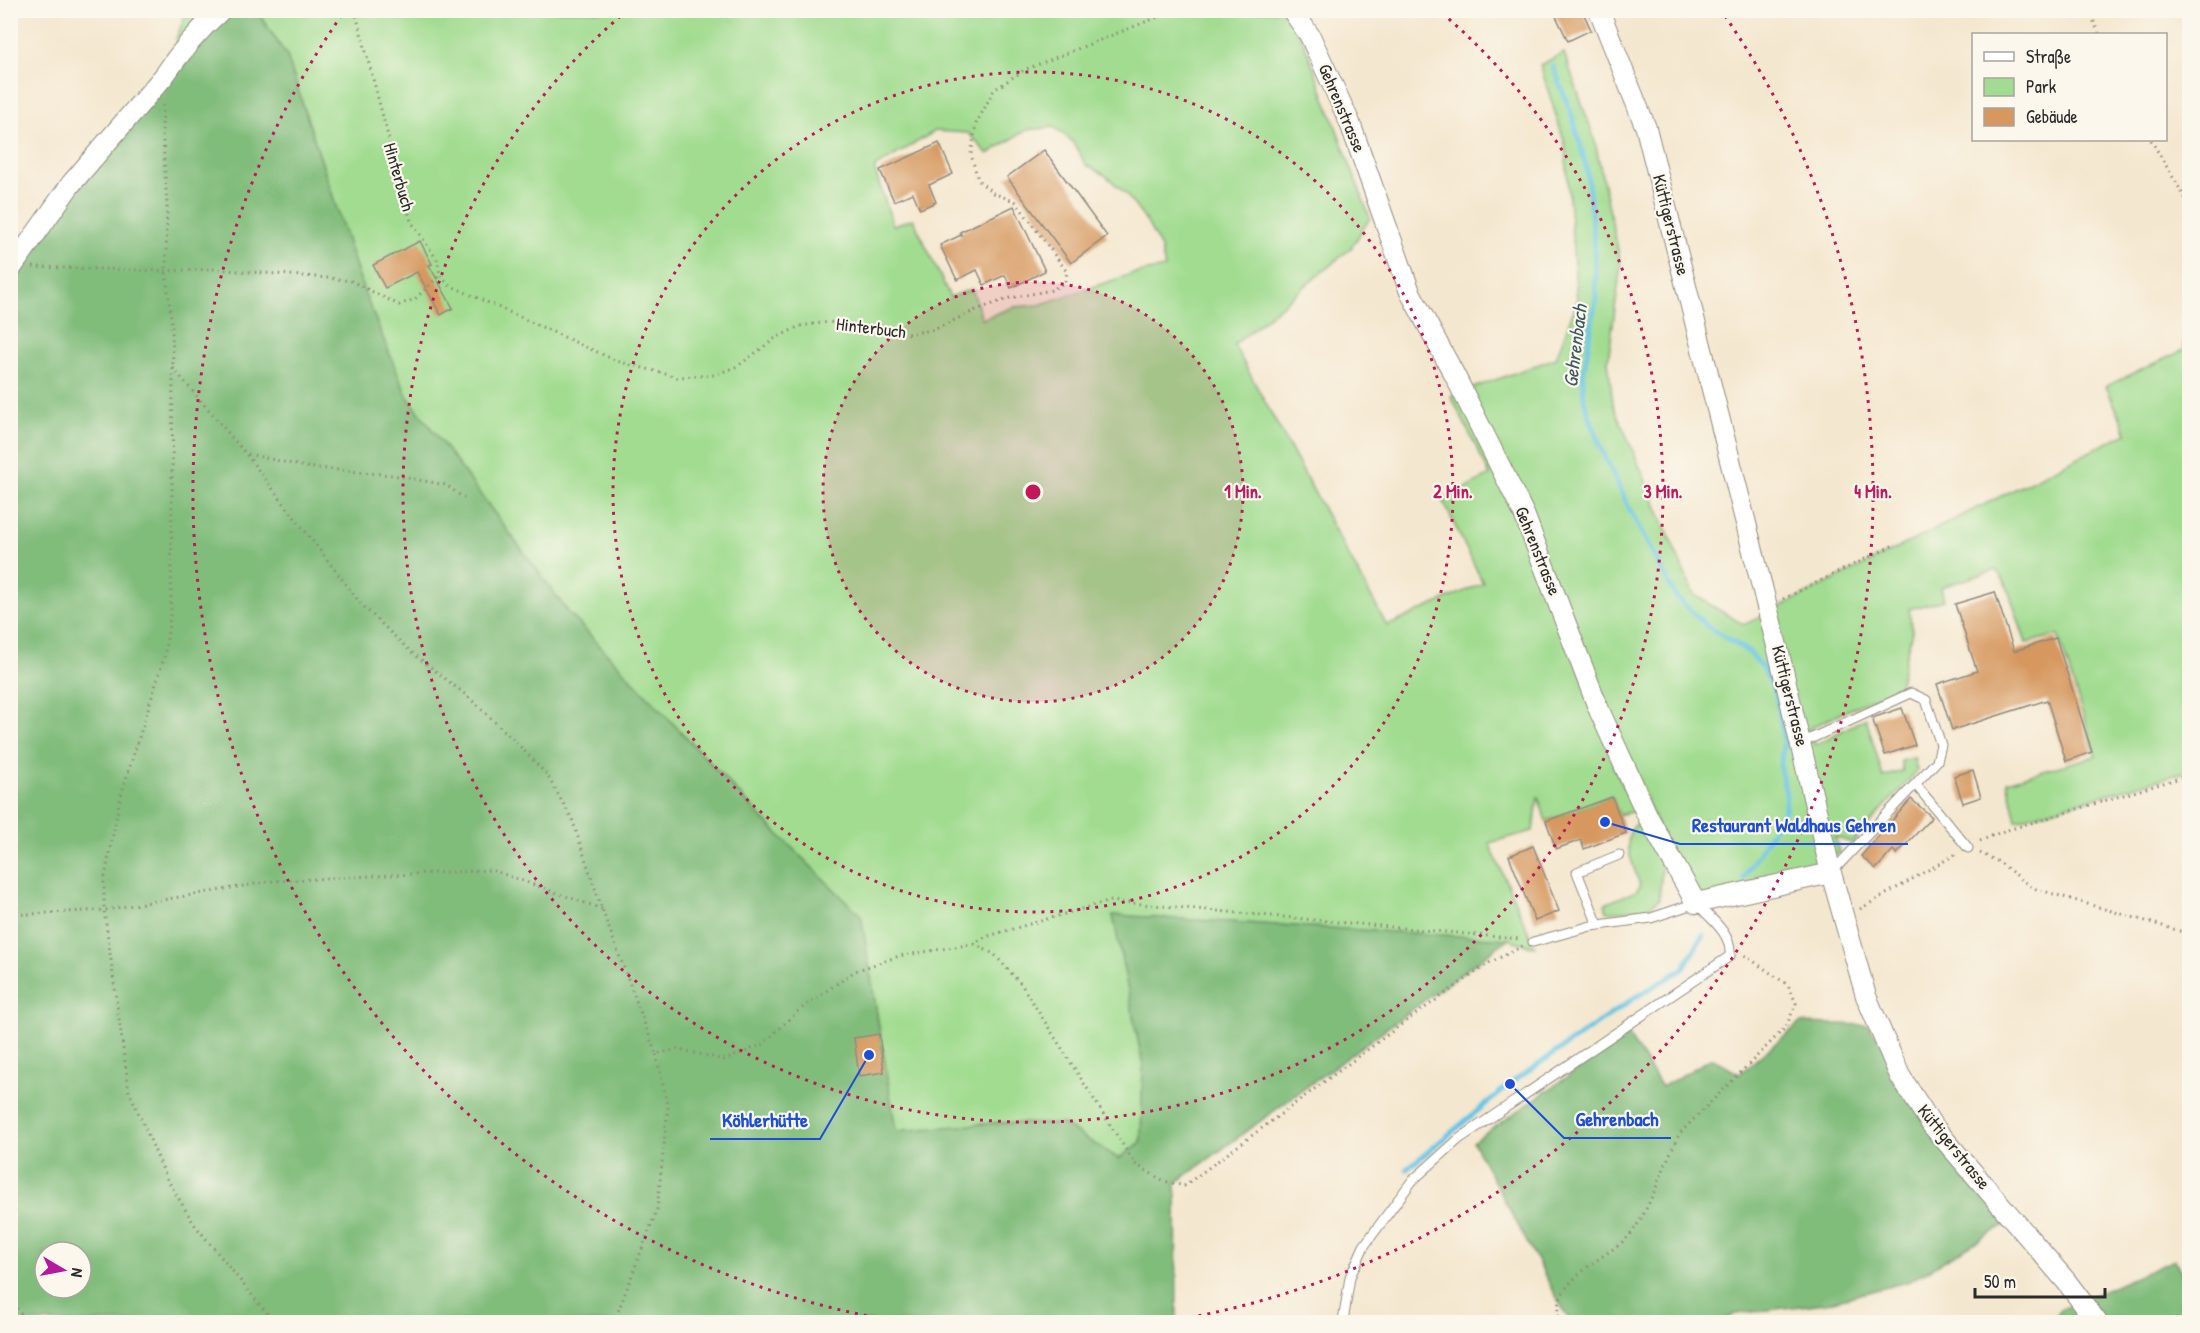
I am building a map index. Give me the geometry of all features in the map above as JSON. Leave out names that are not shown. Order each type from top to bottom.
[{"type":"street","points":[[12,268],[71,184],[164,76],[176,58],[221,10]]},
{"type":"street","name":"Gehrenstrasse","points":[[1292,10],[1310,36],[1350,123],[1410,292],[1524,514],[1599,710],[1648,818],[1696,903]]},
{"type":"street","name":"Küttigerstrasse","points":[[1599,10],[1646,128],[1801,743],[1831,873],[1866,996],[1899,1076],[1932,1125],[2066,1281],[2097,1323]]},
{"type":"street","points":[[1696,903],[1831,873]]},
{"type":"lane","points":[[1801,743],[1911,693],[1926,700],[1941,745],[1937,761],[1831,873]]},
{"type":"lane","points":[[1916,785],[1968,848]]},
{"type":"lane","points":[[1598,925],[1577,872],[1619,855]]},
{"type":"lane","points":[[1343,1323],[1350,1277],[1364,1246],[1412,1181],[1459,1139],[1730,956],[1731,946],[1728,937],[1696,903],[1651,918],[1598,925],[1533,942]]},
{"type":"path","name":"Hinterbuch","points":[[355,10],[411,220],[438,261],[440,275],[449,285],[617,361],[677,376],[714,375],[738,366],[774,339],[800,326],[829,322],[905,334],[933,330],[976,310],[1010,298],[1053,290],[1065,282],[1067,272],[1016,202],[993,193],[978,180],[971,154],[976,124],[994,90],[1024,70],[1176,10]]},
{"type":"path","points":[[726,10],[727,22]]},
{"type":"path","points":[[2089,10],[2099,33]]},
{"type":"path","points":[[164,76],[162,126],[167,205],[166,271],[172,329],[173,368],[171,611],[164,658],[120,798],[104,882],[104,909],[129,1091],[167,1179],[194,1224],[274,1323]]},
{"type":"path","points":[[2152,141],[2190,206]]},
{"type":"path","points":[[12,268],[166,271],[213,269],[328,278],[351,281],[399,305],[415,299],[440,275]]},
{"type":"path","points":[[173,368],[246,454],[361,604],[410,651],[466,695],[512,738],[547,775],[572,819],[602,909],[656,1054],[668,1107],[657,1210],[614,1323]]},
{"type":"path","points":[[246,454],[306,467],[392,475],[446,485],[465,500]]},
{"type":"path","points":[[1767,607],[1896,543]]},
{"type":"path","points":[[1844,918],[1968,848],[2001,832],[2190,775]]},
{"type":"path","points":[[1968,848],[1999,862],[2033,888],[2190,934]]},
{"type":"path","points":[[10,915],[104,909],[273,881],[492,870],[602,909]]},
{"type":"path","points":[[656,1054],[678,1049],[725,1060],[762,1044],[798,1011],[855,971],[898,956],[973,944],[985,937],[1109,901],[1512,937],[1533,942]]},
{"type":"path","points":[[973,944],[994,954],[1021,984],[1135,1164],[1164,1181],[1184,1186],[1406,1021],[1489,963],[1533,942]]},
{"type":"path","points":[[1560,1323],[1558,1303],[1567,1285],[1628,1237],[1646,1210],[1668,1154],[1680,1133],[1786,1027],[1796,1003],[1788,985],[1731,946]]},
{"type":"path","points":[[10,1298],[27,1323]]},
{"type":"green space","points":[[187,11],[226,11],[182,60],[176,39]]},
{"type":"green space","points":[[226,11],[257,11],[287,56],[364,292],[407,396],[569,613],[761,817],[861,916],[896,1131],[996,1123],[1062,1124],[1119,1159],[1141,1142],[1143,1065],[1113,915],[1508,939],[1176,1183],[1177,1322],[11,1322],[11,286],[89,171]]},
{"type":"green space","points":[[257,11],[1287,11],[1305,45],[1370,218],[1351,248],[1234,345],[1387,626],[1483,583],[1443,501],[1490,475],[1451,396],[1556,358],[1577,301],[1565,144],[1540,65],[1564,53],[1594,138],[1621,264],[1608,361],[1613,404],[1694,595],[1744,625],[2127,433],[2106,386],[2184,350],[2189,217],[2189,771],[2016,820],[2007,781],[2096,756],[2058,635],[2026,643],[2006,583],[1996,570],[1941,587],[1944,600],[1909,609],[1912,631],[1899,686],[1810,728],[1815,745],[1866,718],[1883,777],[1903,771],[1901,761],[1914,758],[1917,771],[1852,843],[1835,837],[1839,853],[1693,915],[1630,758],[1613,765],[1635,811],[1619,815],[1612,797],[1546,821],[1538,796],[1533,831],[1489,843],[1535,947],[1508,939],[1113,915],[1143,1065],[1141,1142],[1119,1159],[1062,1124],[996,1123],[896,1132],[861,916],[761,817],[569,613],[407,396],[364,292],[287,56]],"holes":[[[1054,127],[1073,142],[1086,165],[1105,175],[1126,194],[1146,221],[1161,248],[1165,268],[1132,274],[1039,305],[1014,307],[982,319],[972,289],[950,297],[913,219],[893,225],[874,168],[935,131],[968,133],[988,154],[1026,130]]]},
{"type":"green space","points":[[1634,825],[1640,825],[1647,831],[1662,867],[1659,899],[1647,909],[1607,912],[1605,904],[1636,891],[1640,886],[1628,847],[1628,839]]},
{"type":"green space","points":[[1800,1023],[1868,1025],[2013,1220],[1910,1281],[1826,1303],[1735,1314],[1722,1322],[1570,1322],[1473,1142],[1628,1035],[1662,1087],[1712,1058],[1739,1074]]},
{"type":"green space","points":[[2174,1260],[2189,1284],[2189,1322],[2050,1322],[2062,1309]]},
{"type":"building","points":[[1553,10],[1582,10],[1591,30],[1568,41]]},
{"type":"building","points":[[939,143],[953,174],[929,185],[936,202],[920,209],[913,193],[894,201],[880,170]]},
{"type":"building","points":[[1044,150],[1107,236],[1071,263],[1007,177]]},
{"type":"building","points":[[1014,206],[1045,271],[1011,288],[1005,275],[984,285],[977,270],[957,280],[940,245],[961,235],[960,232]]},
{"type":"building","points":[[420,241],[432,264],[429,265],[453,308],[441,315],[417,272],[385,288],[373,265]]},
{"type":"building","points":[[1995,592],[2014,651],[2056,638],[2092,752],[2066,761],[2047,700],[1952,730],[1937,684],[1977,671],[1955,604]]},
{"type":"building","points":[[1902,708],[1915,745],[1885,755],[1872,718]]},
{"type":"building","points":[[1973,770],[1981,797],[1963,803],[1954,776]]},
{"type":"building","points":[[1612,797],[1626,833],[1584,849],[1581,840],[1556,849],[1546,821]]},
{"type":"building","points":[[1911,799],[1932,817],[1897,854],[1893,850],[1876,869],[1861,856]]},
{"type":"building","points":[[1533,846],[1559,911],[1535,921],[1509,856]]},
{"type":"building","points":[[879,1034],[884,1072],[859,1076],[854,1038]]},
{"type":"waterway","name":"Gehrenbach","points":[[1553,66],[1573,118],[1587,170],[1594,241],[1596,298],[1583,376],[1584,400],[1600,446],[1630,510],[1676,597],[1707,626],[1749,652],[1764,669],[1776,695],[1784,740],[1780,768],[1786,794],[1785,810],[1743,879]]},
{"type":"waterway","name":"Gehrenbach","points":[[1407,1169],[1510,1084],[1634,998],[1683,969],[1703,935]]},
{"type":"place","name":"Restaurant Waldhaus Gehren","points":[[1605,822]]},
{"type":"place","name":"Köhlerhütte","points":[[869,1055]]},
{"type":"place","name":"Gehrenbach","points":[[1510,1084]]}]
